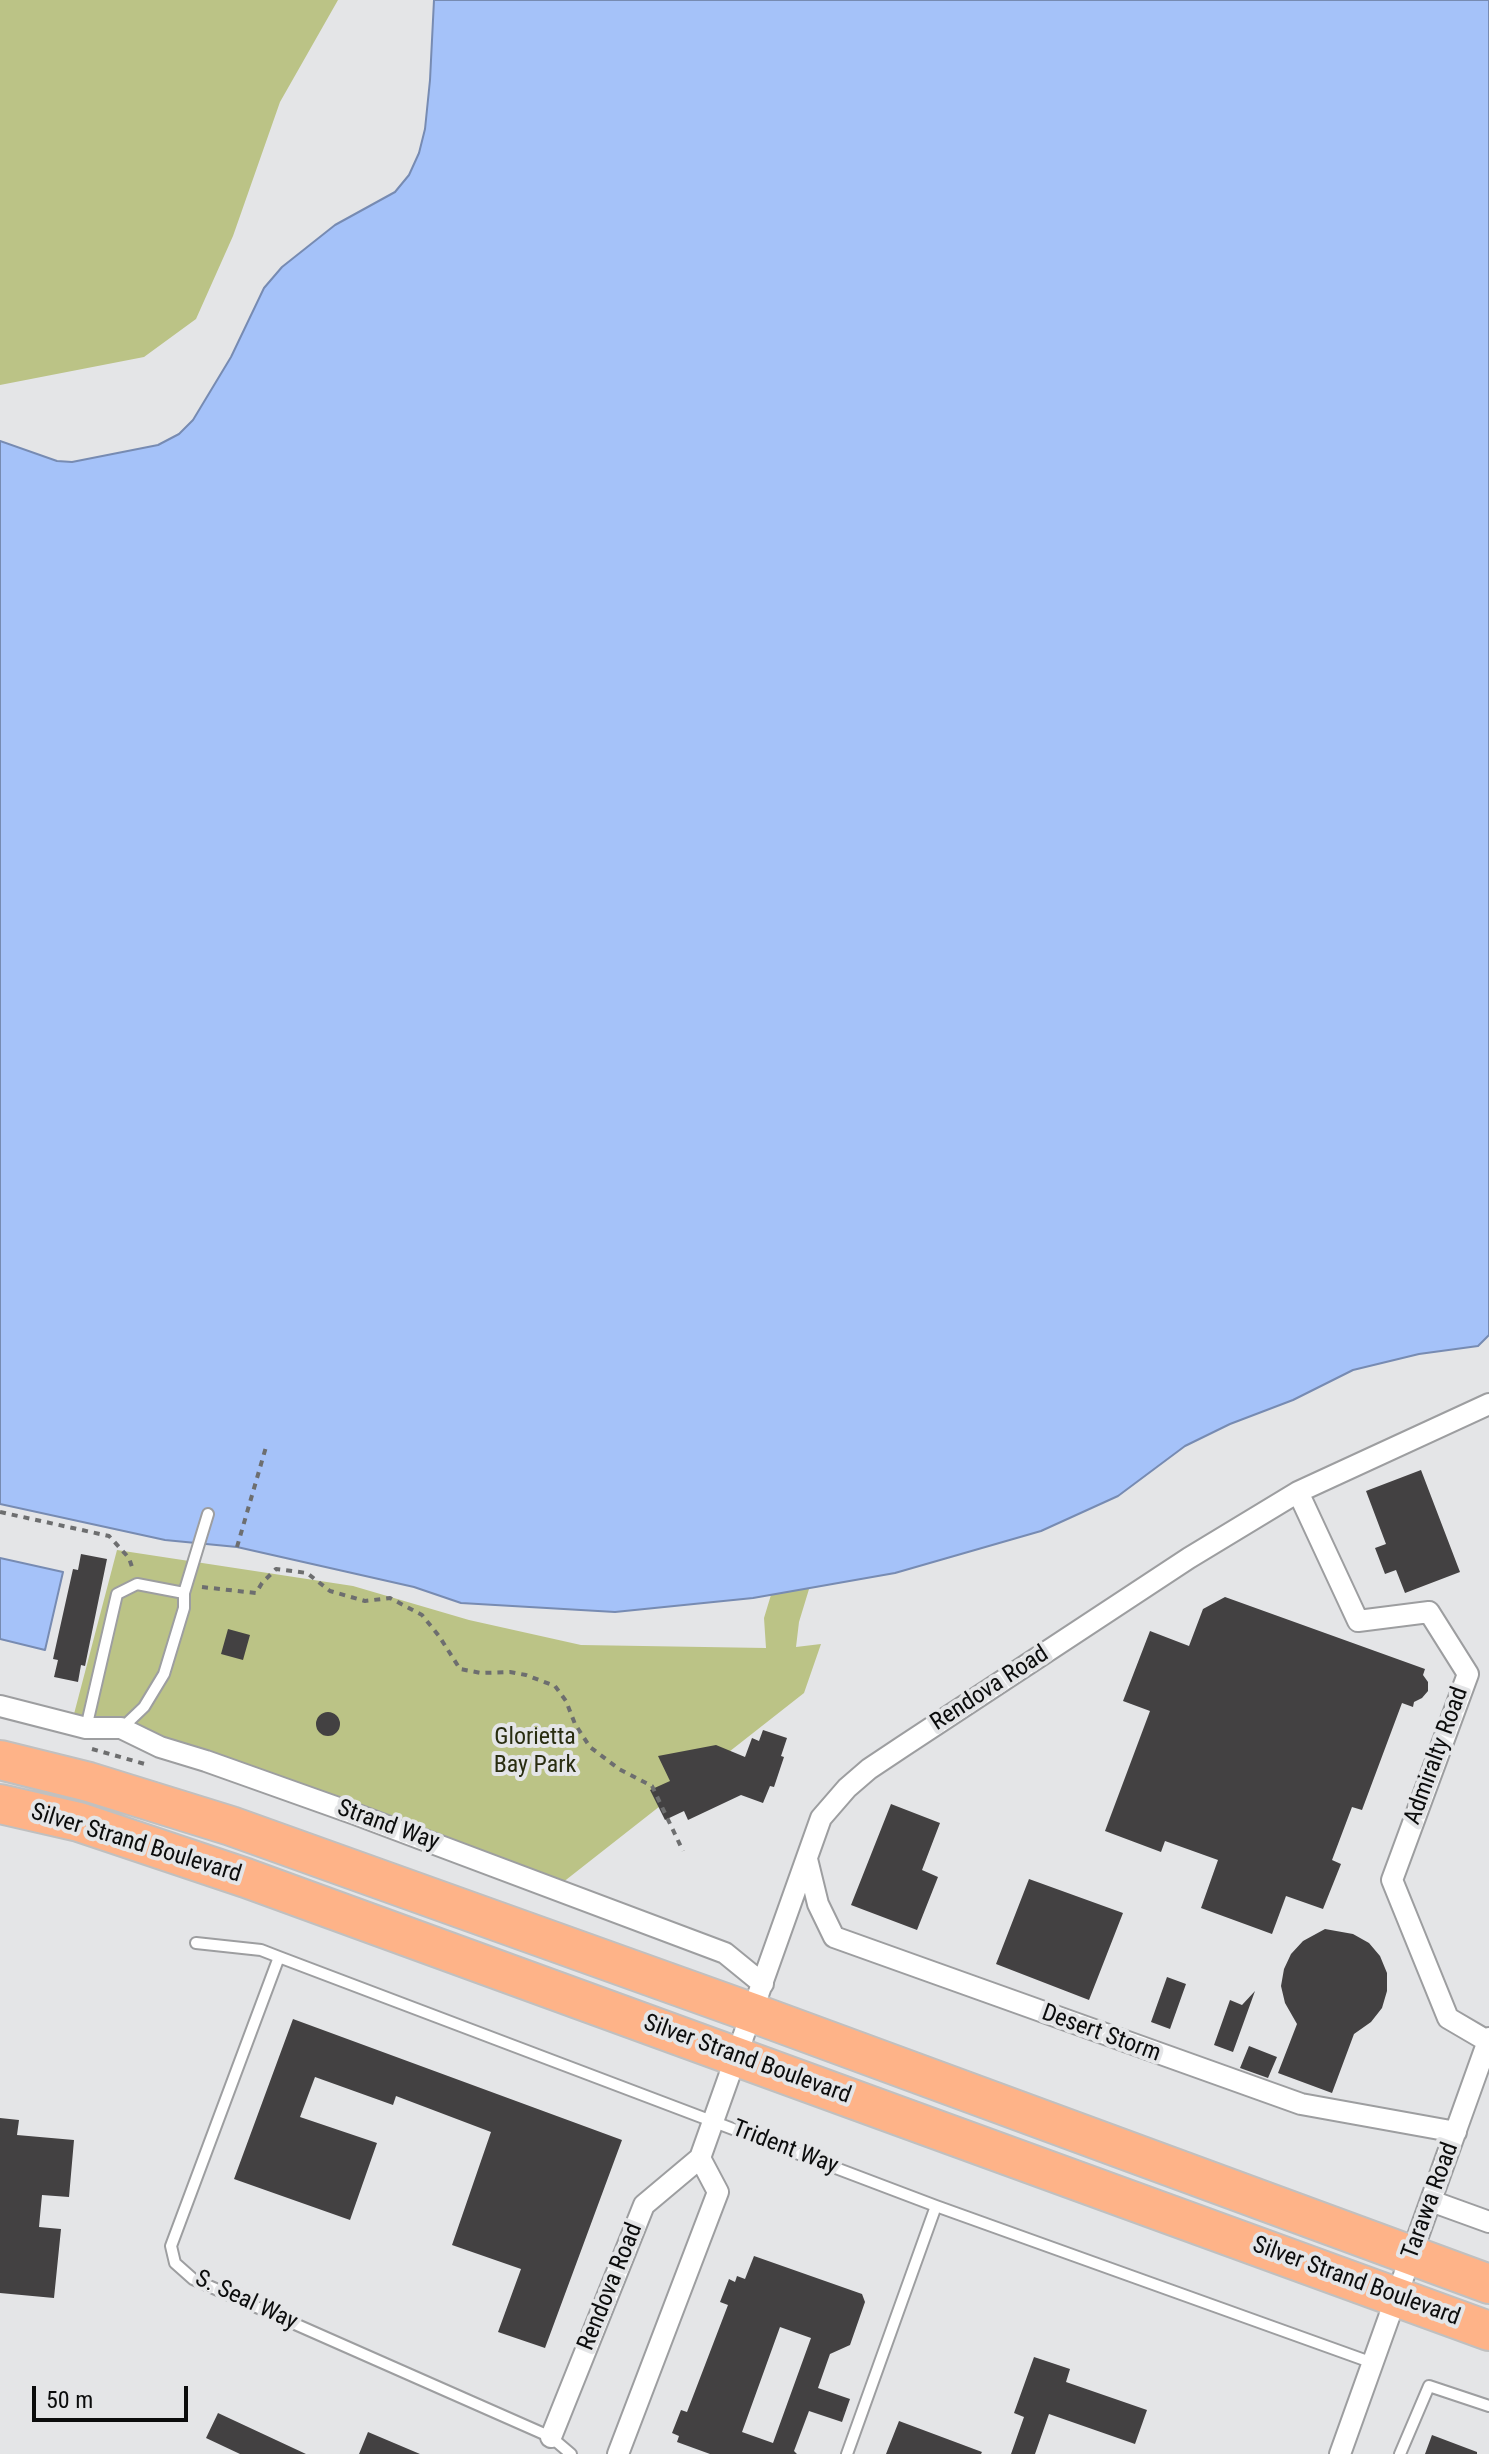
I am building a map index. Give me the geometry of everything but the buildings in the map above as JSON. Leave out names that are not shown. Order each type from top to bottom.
[{"type":"highway","name":"Silver Strand Boulevard","points":[[0,1760],[89,1782],[231,1826],[758,1999],[1489,2284]]},
{"type":"highway","name":"Silver Strand Boulevard","points":[[0,1804],[79,1822],[246,1878],[1489,2331]]},
{"type":"street","name":"Rendova Road","points":[[551,2437],[644,2205],[700,2158],[821,1818],[847,1788],[869,1769],[1189,1558],[1298,1492],[1489,1404]]},
{"type":"street","name":"Admiralty Road","points":[[1298,1492],[1358,1621],[1429,1612],[1468,1674],[1392,1880],[1448,2018],[1489,2041]]},
{"type":"street","name":"Strand Way","points":[[0,1706],[86,1728],[121,1728],[160,1747],[355,1814],[725,1953],[758,1999]]},
{"type":"street","name":"Desert Storm","points":[[807,1858],[818,1904],[834,1937],[1109,2038],[1301,2104],[1456,2132]]},
{"type":"street","name":"Tarawa Road","points":[[1340,2454],[1489,2041]]},
{"type":"street","points":[[618,2454],[718,2192],[700,2158]]},
{"type":"street","points":[[1431,2201],[1489,2222]]},
{"type":"lane","points":[[121,1728],[144,1707],[164,1674],[208,1514]]},
{"type":"lane","points":[[86,1728],[117,1594],[137,1584],[185,1589]]},
{"type":"lane","name":"Trident Way","points":[[196,1943],[261,1950],[936,2206],[1373,2363]]},
{"type":"lane","name":"S. Seal Way","points":[[279,1957],[171,2246],[175,2263],[193,2279],[551,2437],[571,2454]]},
{"type":"lane","points":[[847,2454],[936,2206]]},
{"type":"lane","points":[[1400,2454],[1429,2386],[1489,2406]]},
{"type":"path","points":[[237,1547],[266,1447]]},
{"type":"path","points":[[0,1512],[109,1536],[129,1558],[137,1584]]},
{"type":"path","points":[[185,1589],[256,1593],[276,1569],[307,1573],[330,1591],[365,1601],[390,1598],[422,1615],[460,1669],[481,1673],[510,1672],[555,1686],[590,1747],[619,1769],[652,1786],[683,1851]]},
{"type":"green space","points":[[0,0],[338,0],[280,102],[233,236],[196,319],[144,357],[0,385]]},
{"type":"green space","name":"Glorietta Bay Park","points":[[804,1486],[837,1497],[799,1622],[796,1647],[821,1644],[804,1693],[562,1883],[145,1733],[74,1714],[117,1550],[353,1586],[469,1620],[581,1645],[766,1648],[764,1618]]},
{"type":"water","points":[[434,0],[1489,0],[1489,1335],[1478,1346],[1419,1354],[1353,1370],[1293,1400],[1230,1424],[1185,1446],[1118,1496],[1041,1531],[895,1573],[753,1598],[615,1612],[461,1603],[414,1587],[237,1547],[165,1540],[0,1504],[0,441],[57,461],[72,462],[158,445],[179,434],[193,420],[231,357],[264,288],[282,267],[335,225],[395,192],[409,175],[425,129]]},
{"type":"water","points":[[0,1558],[63,1572],[45,1650],[0,1639]]}]
